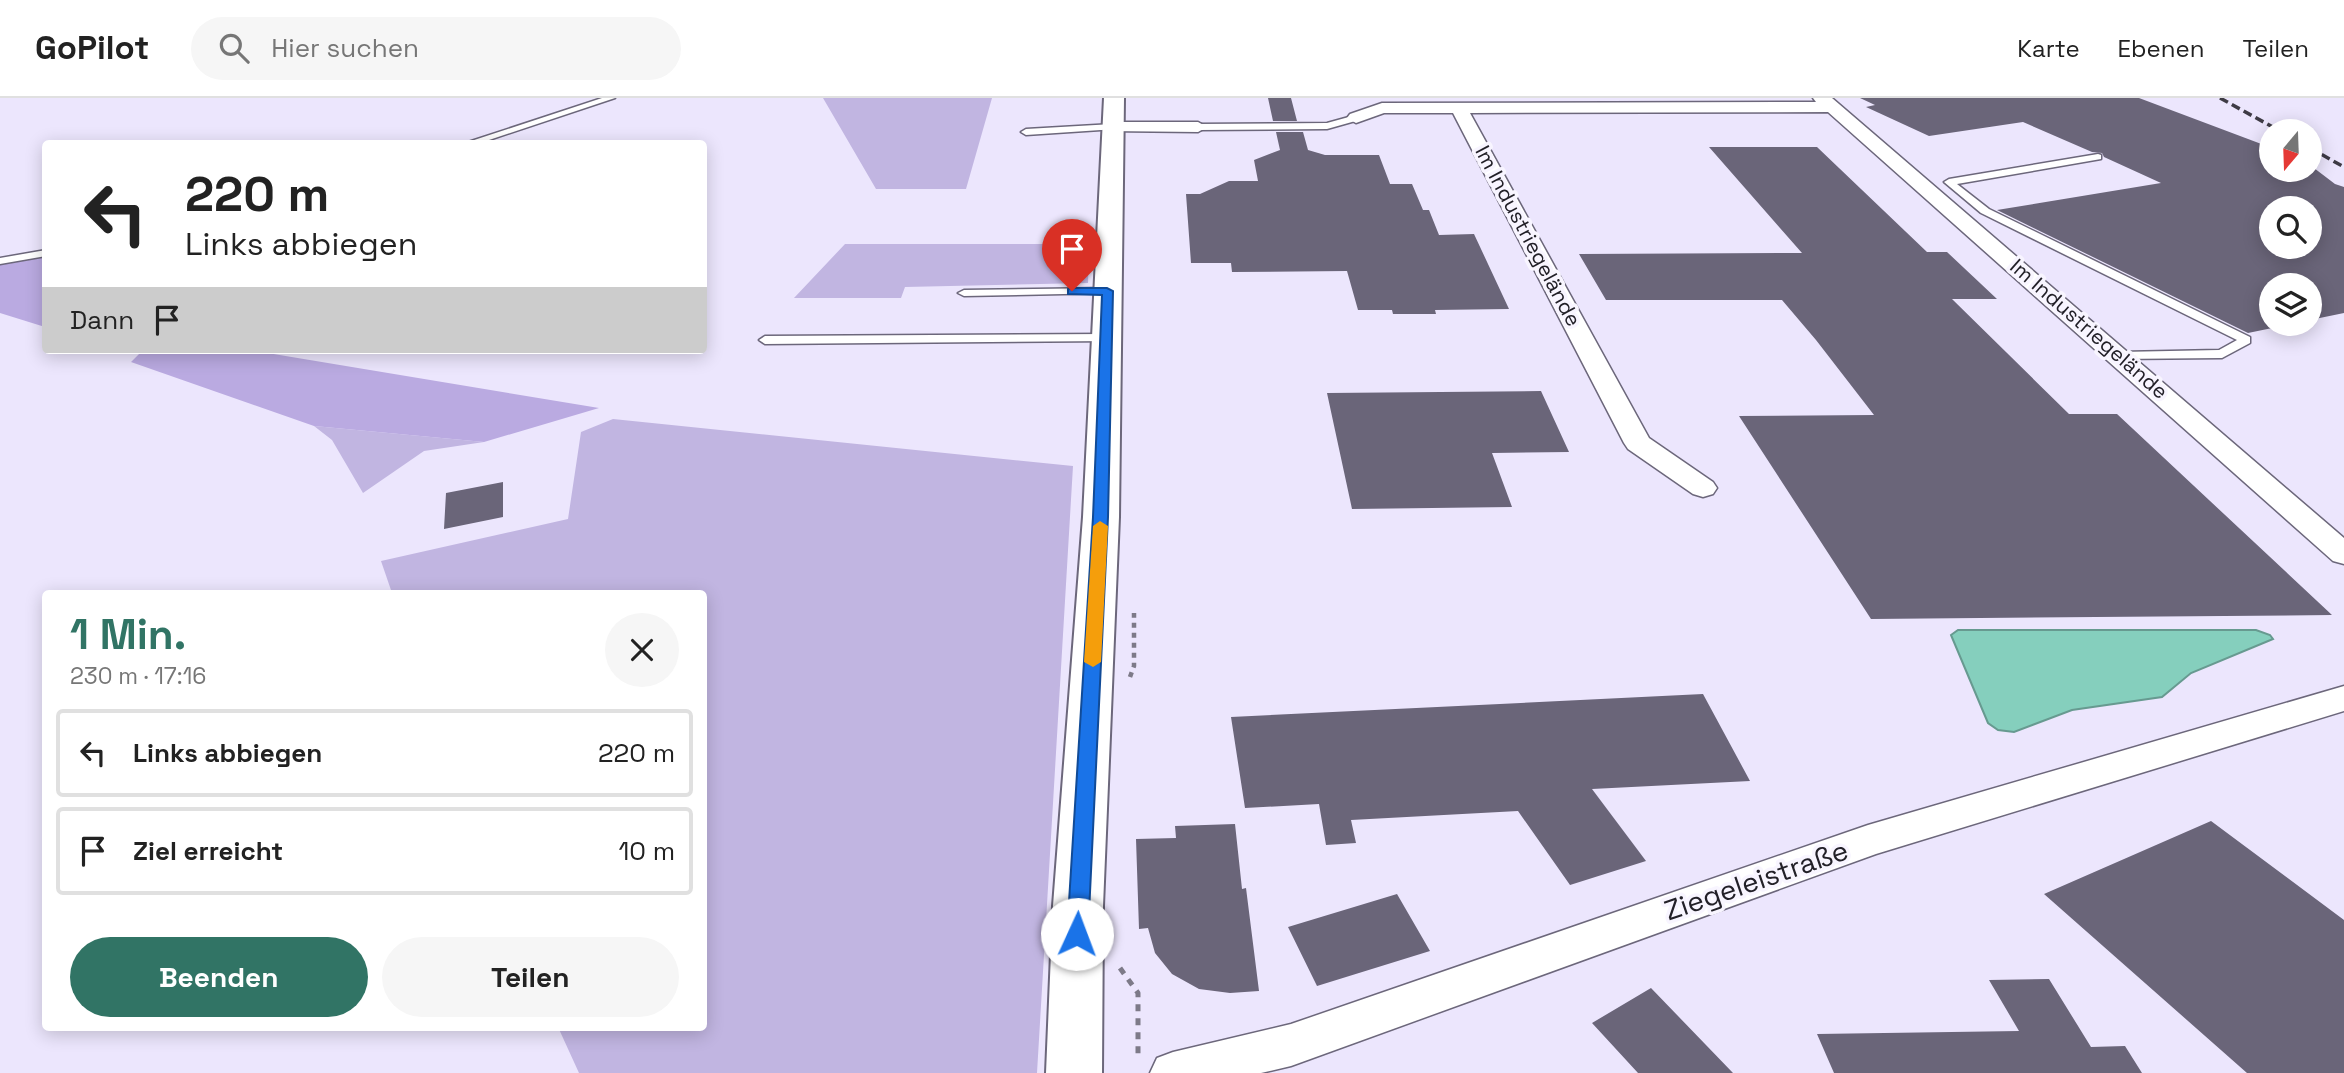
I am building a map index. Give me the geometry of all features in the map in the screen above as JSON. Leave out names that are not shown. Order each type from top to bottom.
[{"type":"main road","points":[[1074,1073],[1078,906],[1101,517],[1114,98]]},
{"type":"street","name":"Im Industriegelände","points":[[1356,118],[1382,108],[1827,102],[2344,554]]},
{"type":"street","name":"Im Industriegelände","points":[[1459,108],[1638,443],[1703,488]]},
{"type":"street","points":[[1113,128],[1198,127]]},
{"type":"street","name":"Ziegeleistraße","points":[[1173,1073],[1291,1045],[1868,841],[2344,698]]},
{"type":"lane","points":[[479,140],[611,98]]},
{"type":"lane","points":[[1198,127],[1327,126],[1356,118]]},
{"type":"lane","points":[[1026,132],[1113,128]]},
{"type":"lane","points":[[2098,156],[1949,181],[1985,211],[2246,340],[2222,354],[2120,356]]},
{"type":"lane","points":[[0,261],[42,254]]},
{"type":"lane","points":[[964,293],[1107,291]]},
{"type":"lane","points":[[765,340],[1106,338]]},
{"type":"shaded area","points":[[823,98],[992,98],[966,189],[876,189]]},
{"type":"shaded area","points":[[845,244],[1089,244],[1088,283],[905,287],[901,298],[794,298]]},
{"type":"shaded area","points":[[42,258],[42,326],[0,313],[0,265]]},
{"type":"shaded area","points":[[139,354],[273,354],[599,408],[484,442],[314,426],[131,362]]},
{"type":"shaded area","points":[[613,419],[1073,466],[1037,1073],[579,1073],[560,1031],[707,1031],[707,590],[391,590],[381,561],[568,519],[581,432]]},
{"type":"shaded area","points":[[314,426],[484,442],[424,451],[363,493],[332,440]]},
{"type":"shaded area","points":[[1958,630],[2256,630],[2270,635],[2273,639],[2191,673],[2162,697],[2072,710],[2014,732],[1998,730],[1988,723],[1951,635]]},
{"type":"building","points":[[1268,98],[1291,98],[1297,121],[1273,121]]},
{"type":"building","points":[[1860,98],[2139,98],[2259,143],[2259,182],[2322,182],[2322,174],[2344,187],[2344,313],[2322,318],[2322,273],[2259,273],[2259,331],[2248,333],[1997,210],[2161,183],[2104,157],[2102,153],[2092,152],[2023,122],[1929,136],[1866,107],[1875,105]]},
{"type":"building","points":[[1276,132],[1303,132],[1308,150],[1325,155],[1379,155],[1390,184],[1412,184],[1423,210],[1429,210],[1439,235],[1474,234],[1509,309],[1435,310],[1436,314],[1393,314],[1392,310],[1358,310],[1347,271],[1232,272],[1231,263],[1191,263],[1186,194],[1200,194],[1229,181],[1258,181],[1254,160],[1280,150]]},
{"type":"building","points":[[1709,147],[1817,147],[1927,252],[1947,252],[1997,299],[1952,299],[2069,414],[2117,414],[2332,615],[1871,619],[1739,416],[1874,415],[1816,340],[1782,300],[1606,300],[1579,254],[1802,253]]},
{"type":"building","points":[[1541,391],[1569,452],[1492,453],[1512,507],[1352,509],[1327,393]]},
{"type":"building","points":[[503,482],[503,517],[444,529],[446,493]]},
{"type":"building","points":[[1703,694],[1750,781],[1592,789],[1646,861],[1570,885],[1518,811],[1351,820],[1356,843],[1326,845],[1319,804],[1245,808],[1231,717]]},
{"type":"building","points":[[2211,821],[2344,920],[2344,1073],[2247,1073],[2044,894]]},
{"type":"building","points":[[1235,824],[1242,889],[1246,888],[1259,991],[1230,993],[1199,989],[1172,974],[1155,953],[1148,928],[1139,929],[1136,839],[1176,838],[1175,826]]},
{"type":"building","points":[[1397,894],[1430,951],[1317,986],[1288,927]]},
{"type":"building","points":[[2049,979],[2091,1047],[2125,1046],[2142,1073],[1834,1073],[1817,1034],[2019,1031],[1989,980]]},
{"type":"building","points":[[1651,988],[1733,1073],[1638,1073],[1592,1023]]},
{"type":"railway","points":[[2220,98],[2259,119]]},
{"type":"railway","points":[[2322,155],[2344,167]]},
{"type":"slow traffic","points":[[1093,662],[1100,526]]},
{"type":"route","points":[[1072,291],[1107,291],[1101,517],[1077,934]]}]
